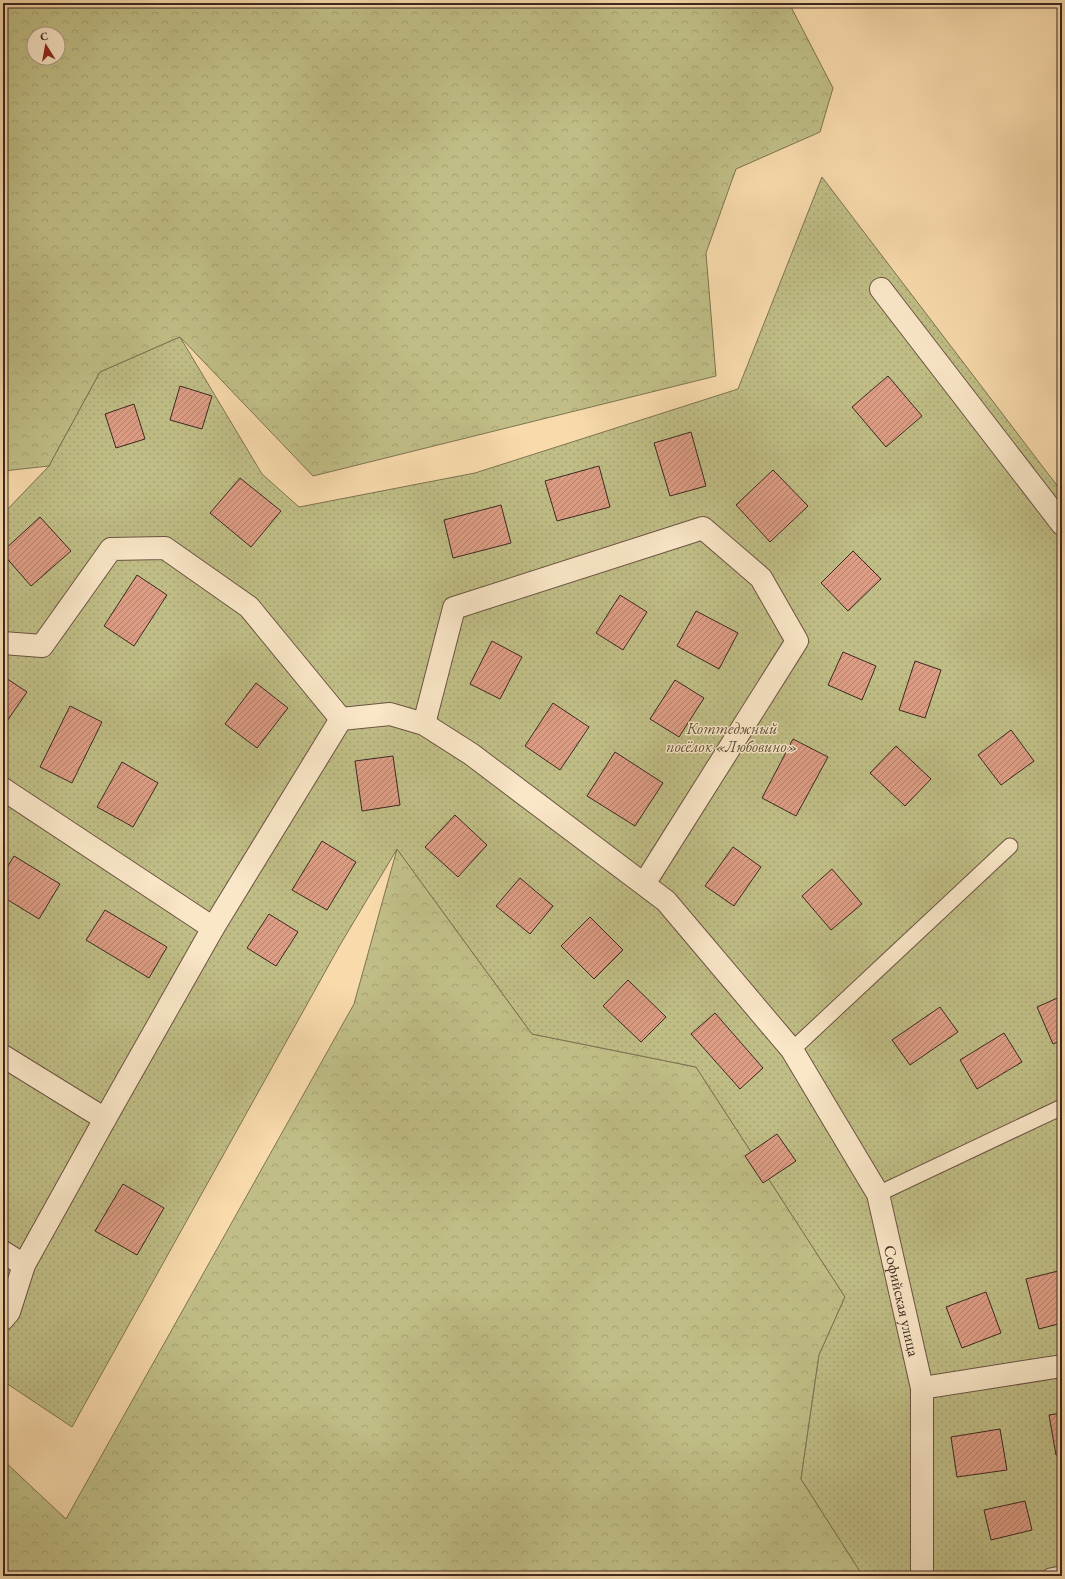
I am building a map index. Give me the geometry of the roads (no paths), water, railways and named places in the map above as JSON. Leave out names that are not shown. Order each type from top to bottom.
[{"type":"street","points":[[882,289],[1062,524]]},
{"type":"street","points":[[424,724],[454,608],[703,528],[761,578],[797,642],[644,884]]},
{"type":"street","points":[[3,643],[42,646],[111,549],[165,548],[249,607],[341,719],[213,928],[105,1119],[24,1265],[9,1312],[3,1319]]},
{"type":"street","name":"Софийская улица","points":[[341,719],[390,714],[424,724],[471,754],[666,901],[792,1050],[878,1194],[922,1388],[922,1576]]},
{"type":"street","points":[[3,790],[213,928]]},
{"type":"street","points":[[3,1056],[105,1119]]},
{"type":"street","points":[[3,1252],[24,1265]]},
{"type":"street","points":[[922,1388],[1062,1366]]},
{"type":"lane","points":[[792,1050],[1010,846]]},
{"type":"lane","points":[[878,1194],[1062,1107]]},
{"type":"park label","name":"Коттеджный посёлок «Любовино»","points":[[732,737]]}]
